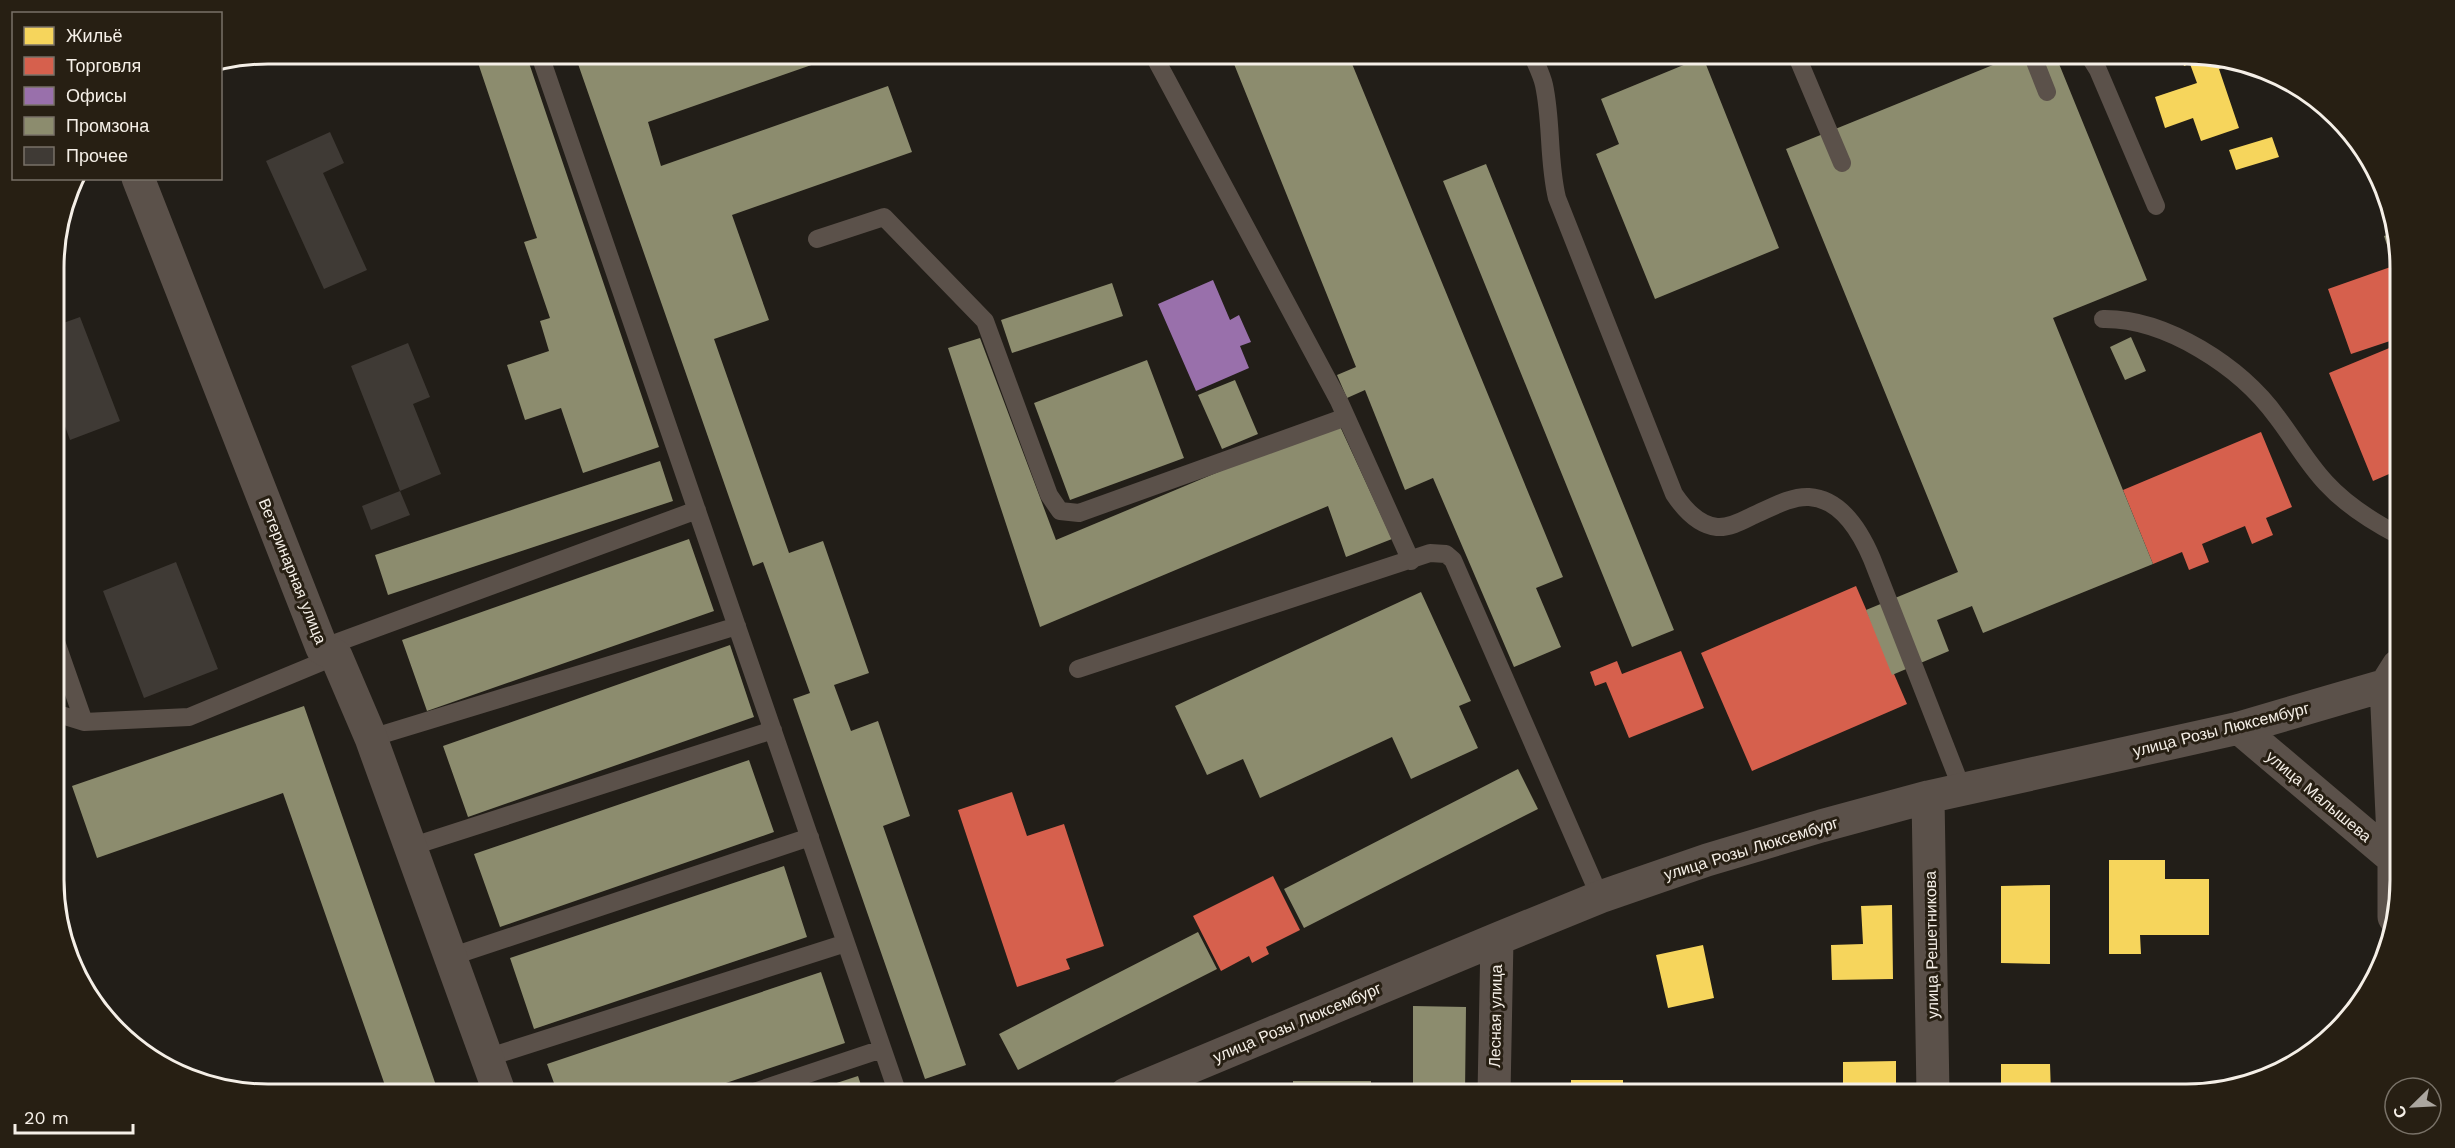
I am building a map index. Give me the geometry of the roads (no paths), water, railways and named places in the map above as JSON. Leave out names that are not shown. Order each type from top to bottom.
[{"type":"street","name":"Ветеринарная улица","points":[[139,180],[329,652],[371,738],[496,1084]]},
{"type":"street","name":"улица Розы Люксембург","points":[[1151,1084],[1600,897],[1707,860],[1821,825],[1928,797],[2239,728],[2391,678]]},
{"type":"street","name":"улица Малышева","points":[[2239,728],[2391,853]]},
{"type":"street","name":"улица Решетникова","points":[[1928,797],[1933,1083]]},
{"type":"street","name":"Лесная улица","points":[[1494,1083],[1497,939]]},
{"type":"lane","points":[[543,64],[894,1084]]},
{"type":"lane","points":[[1159,64],[1346,417],[1411,561]]},
{"type":"lane","points":[[1540,64],[1552,179],[1557,198],[1674,494],[1687,512],[1717,527],[1732,525],[1790,500],[1810,497],[1826,502],[1847,516],[1862,536],[1872,559],[1962,789]]},
{"type":"lane","points":[[1800,64],[1842,163]]},
{"type":"lane","points":[[2036,64],[2047,92]]},
{"type":"lane","points":[[2094,64],[2156,206]]},
{"type":"lane","points":[[817,239],[884,217],[985,321],[1048,495],[1060,511],[1079,513],[1346,417]]},
{"type":"lane","points":[[2103,319],[2120,319],[2163,330],[2209,356],[2243,379],[2277,416],[2326,483],[2350,506],[2391,532]]},
{"type":"lane","points":[[64,716],[84,722],[189,717],[329,652],[697,510]]},
{"type":"lane","points":[[1078,669],[1437,552],[1446,554],[1453,560],[1600,897]]},
{"type":"lane","points":[[371,738],[737,626]]},
{"type":"lane","points":[[64,666],[84,722]]},
{"type":"lane","points":[[410,847],[773,730]]},
{"type":"lane","points":[[450,957],[810,837]]},
{"type":"lane","points":[[486,1058],[846,943]]},
{"type":"lane","points":[[779,1084],[882,1049]]}]
